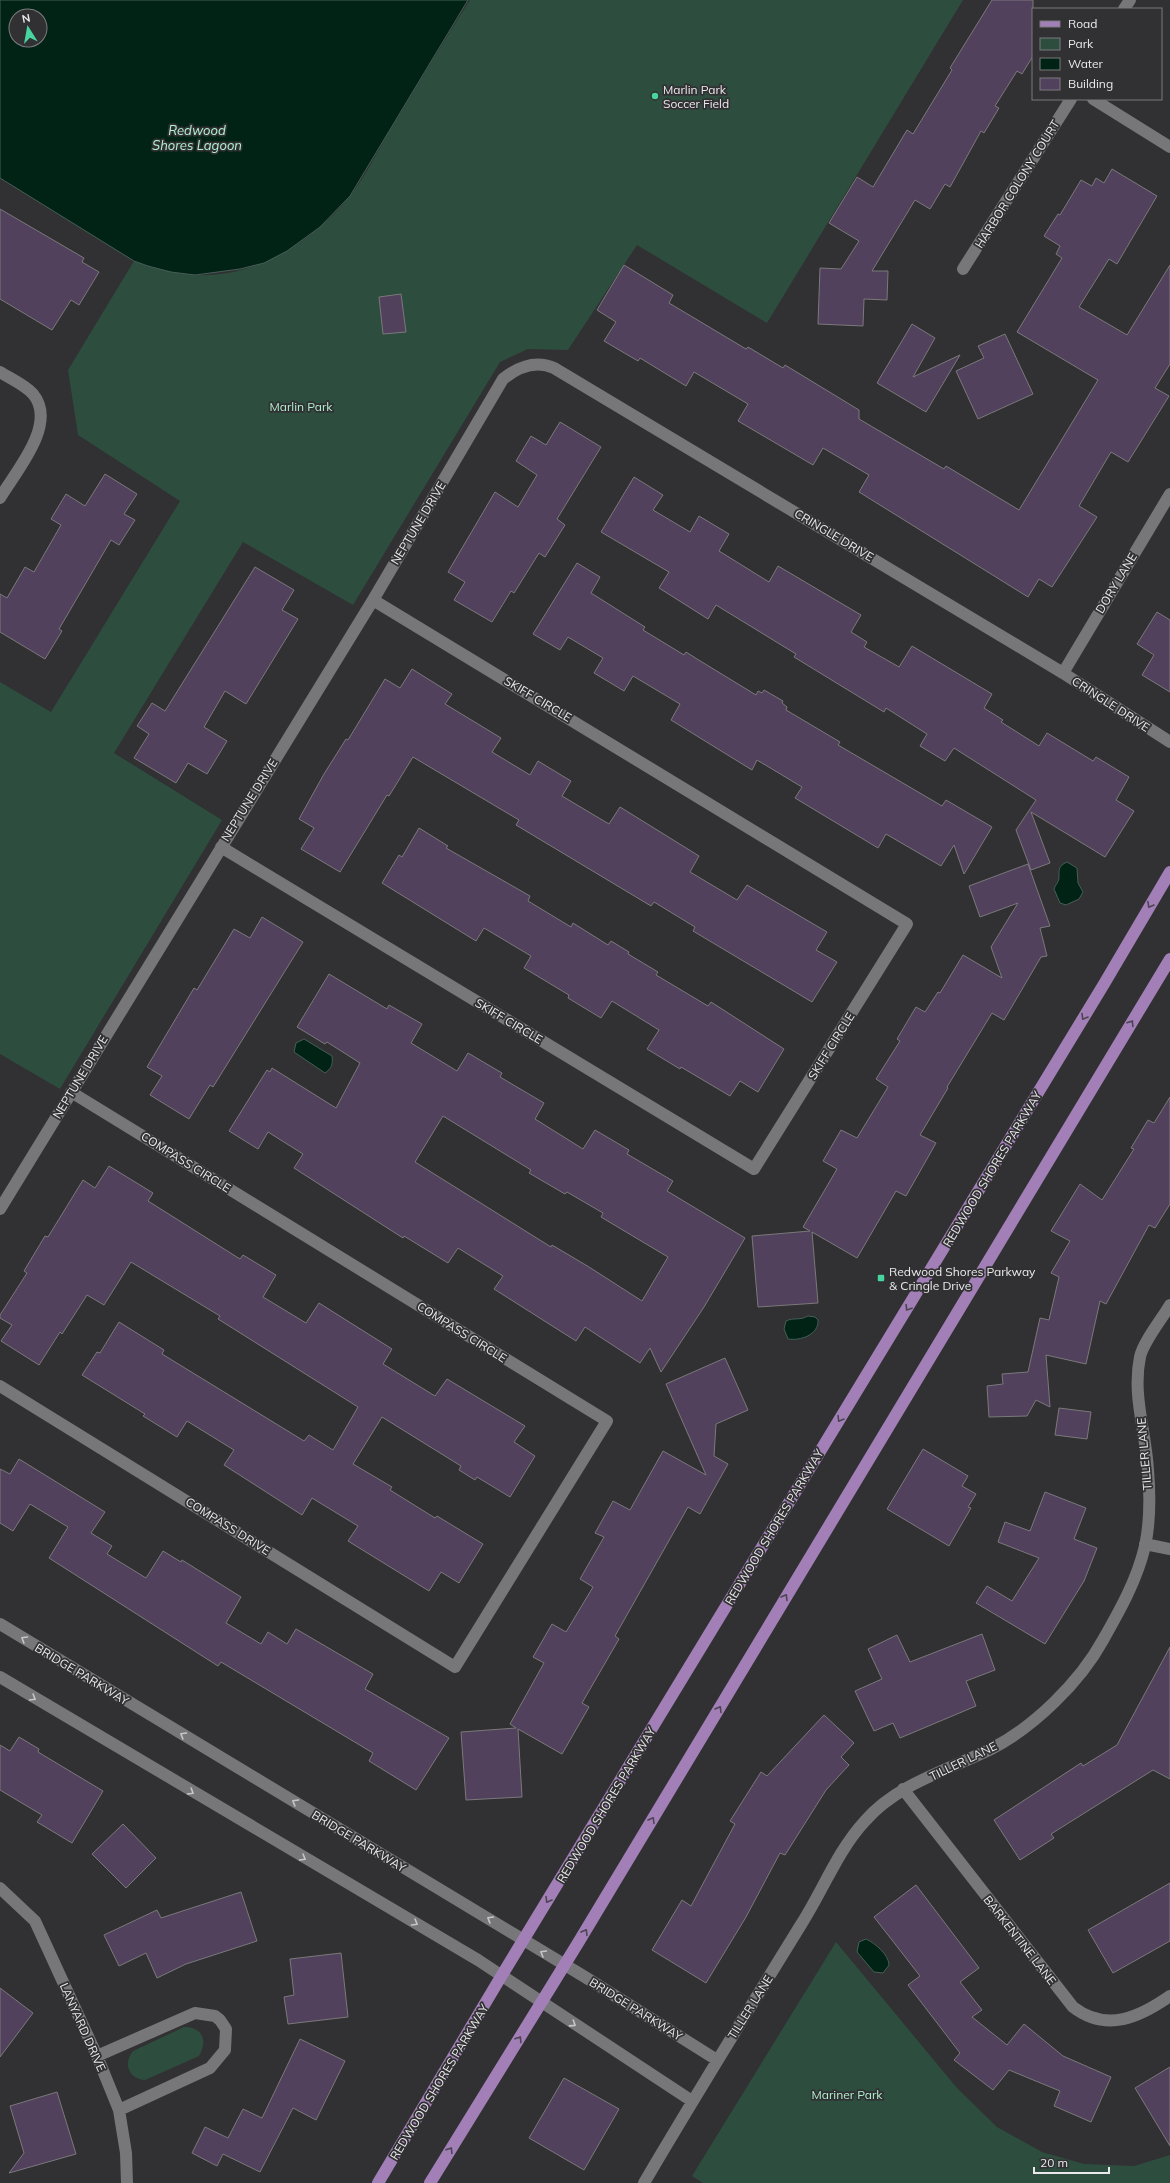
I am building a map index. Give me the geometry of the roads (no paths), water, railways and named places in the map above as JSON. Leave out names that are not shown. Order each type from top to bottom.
[{"type":"main road","name":"REDWOOD SHORES PARKWAY","points":[[378,2183],[523,1940],[1104,984],[1170,872]]},
{"type":"main road","points":[[430,2183],[564,1965],[1170,959]]},
{"type":"street","name":"HARBOR COLONY COURT","points":[[964,269],[1070,100]]},
{"type":"street","points":[[1095,100],[1170,146]]},
{"type":"street","name":"CRINGLE DRIVE","points":[[497,390],[503,379],[513,371],[530,364],[548,365],[554,368],[1063,673],[1170,742]]},
{"type":"street","points":[[0,372],[32,393],[42,411],[38,436],[0,498]]},
{"type":"street","name":"NEPTUNE DRIVE","points":[[0,1209],[220,847],[373,600],[497,390]]},
{"type":"street","name":"DORY LANE","points":[[1063,673],[1170,494]]},
{"type":"street","name":"SKIFF CIRCLE","points":[[220,847],[754,1169],[908,924],[373,600]]},
{"type":"street","name":"COMPASS CIRCLE","points":[[71,1092],[607,1422],[455,1667]]},
{"type":"street","name":"TILLER LANE","points":[[644,2183],[692,2101],[806,1917],[850,1840],[864,1821],[881,1804],[903,1789],[994,1747],[1031,1721],[1075,1680],[1102,1643],[1134,1584],[1145,1544],[1148,1470],[1137,1381],[1141,1354],[1170,1305]]},
{"type":"street","name":"COMPASS DRIVE","points":[[0,1386],[455,1667]]},
{"type":"street","points":[[1145,1544],[1170,1549]]},
{"type":"street","name":"BRIDGE PARKWAY","points":[[0,1624],[523,1940],[717,2060]]},
{"type":"street","points":[[0,1677],[502,1975],[692,2101]]},
{"type":"street","name":"BARKENTINE LANE","points":[[903,1789],[1074,2007],[1097,2018],[1120,2019],[1142,2014],[1170,1996]]},
{"type":"street","name":"LANYARD DRIVE","points":[[0,1888],[35,1921],[97,2056],[119,2110],[126,2153],[127,2183]]},
{"type":"street","points":[[97,2056],[194,2013],[215,2016],[220,2020],[226,2029],[225,2050],[210,2068],[119,2110]]},
{"type":"water","name":"Redwood Shores Lagoon","points":[[0,0],[468,0],[350,196],[320,227],[287,251],[264,263],[240,269],[195,275],[171,272],[134,261],[0,178]]},
{"type":"water","points":[[1067,862],[1077,868],[1078,883],[1083,892],[1079,899],[1066,905],[1060,903],[1054,889],[1059,879],[1060,868]]},
{"type":"water","points":[[304,1039],[332,1056],[332,1066],[325,1073],[294,1052],[296,1043]]},
{"type":"water","points":[[808,1316],[815,1317],[818,1320],[815,1330],[803,1338],[788,1339],[784,1329],[786,1321]]},
{"type":"water","points":[[866,1939],[877,1946],[887,1957],[889,1965],[883,1973],[874,1972],[857,1952],[859,1942]]},
{"type":"place","name":"Marlin Park Soccer Field","points":[[655,96]]},
{"type":"place","name":"Redwood Shores Parkway & Cringle Drive","points":[[881,1278]]},
{"type":"park label","name":"Marlin Park","points":[[301,406]]},
{"type":"park label","name":"Mariner Park","points":[[847,2094]]}]
